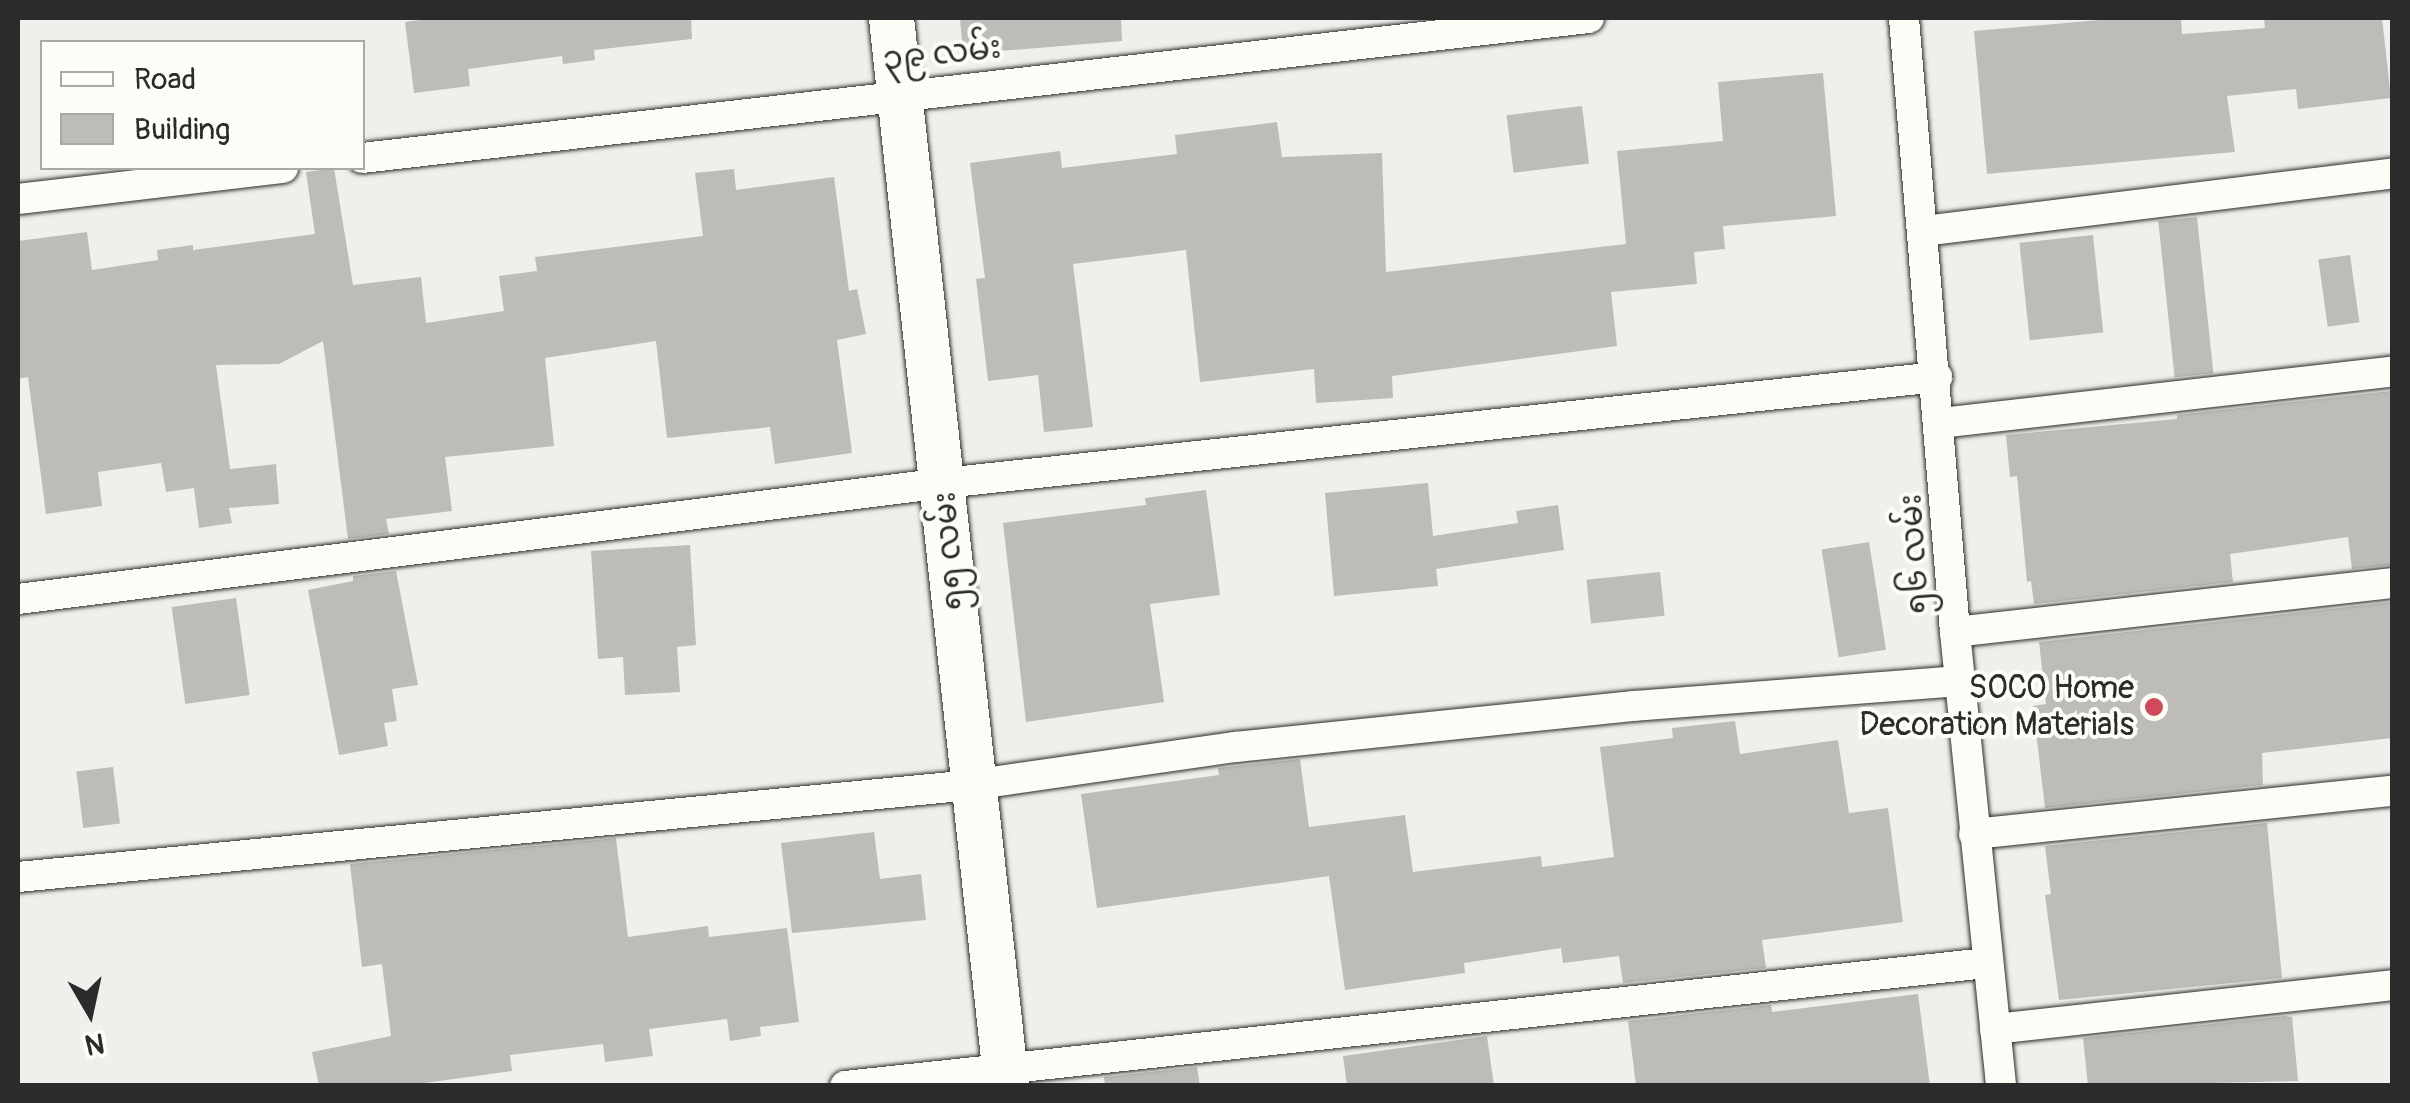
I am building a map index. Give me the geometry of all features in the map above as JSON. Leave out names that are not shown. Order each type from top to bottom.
[{"type":"main road","name":"၅၅ လမ်း","points":[[891,18],[944,483],[971,786],[1004,1076]]},
{"type":"street","name":"၃၉ လမ်း","points":[[365,158],[1589,18]]},
{"type":"street","name":"၅၆ လမ်း","points":[[1904,18],[1938,377],[1974,834],[2001,1086]]},
{"type":"street","points":[[18,199],[266,170]]},
{"type":"street","points":[[1923,230],[2392,173]]},
{"type":"street","points":[[1941,424],[2392,372]]},
{"type":"street","points":[[18,599],[944,483],[1938,377]]},
{"type":"street","points":[[1956,632],[2392,582]]},
{"type":"street","points":[[18,877],[971,786],[1236,748],[1464,724],[1961,681]]},
{"type":"street","points":[[1974,834],[2392,791]]},
{"type":"street","points":[[845,1086],[1004,1076],[1987,963]]},
{"type":"street","points":[[1995,1030],[2392,985]]},
{"type":"building","points":[[435,18],[691,18],[692,39],[594,50],[595,60],[563,64],[562,56],[468,69],[470,86],[414,93],[405,22]]},
{"type":"building","points":[[960,18],[1121,18],[1122,41],[963,54]]},
{"type":"building","points":[[2122,18],[2181,18],[2182,34],[2265,28],[2264,18],[2382,18],[2391,98],[2298,109],[2296,89],[2227,96],[2235,152],[1987,174],[1974,31]]},
{"type":"building","points":[[1823,73],[1836,216],[1723,226],[1725,249],[1694,252],[1697,284],[1611,292],[1617,346],[1392,376],[1393,398],[1316,403],[1314,369],[1200,382],[1186,250],[1073,264],[1093,427],[1044,432],[1038,375],[988,381],[976,279],[985,278],[970,163],[1060,151],[1062,168],[1177,154],[1175,135],[1277,122],[1282,157],[1382,153],[1386,272],[1626,244],[1617,151],[1723,141],[1718,82]]},
{"type":"building","points":[[1582,106],[1589,164],[1514,173],[1507,115]]},
{"type":"building","points":[[734,169],[736,190],[834,177],[849,291],[857,289],[866,334],[837,340],[852,453],[775,464],[770,427],[667,438],[656,341],[545,358],[554,446],[445,457],[452,511],[386,519],[389,534],[348,539],[323,341],[279,364],[216,365],[230,469],[276,464],[279,504],[229,508],[232,523],[199,528],[194,488],[166,492],[161,463],[98,472],[102,506],[46,514],[28,377],[18,379],[18,241],[87,232],[92,270],[158,260],[157,250],[193,245],[193,250],[315,234],[306,172],[334,170],[353,285],[421,277],[426,323],[504,311],[499,276],[537,271],[535,257],[703,236],[695,173]]},
{"type":"building","points":[[2197,217],[2213,373],[2175,377],[2158,221]]},
{"type":"building","points":[[2093,235],[2103,332],[2030,340],[2019,243]]},
{"type":"building","points":[[2350,255],[2359,322],[2328,327],[2318,259]]},
{"type":"building","points":[[2392,391],[2392,565],[2352,569],[2348,537],[2230,554],[2233,582],[2034,604],[2031,581],[2027,582],[2017,476],[2010,477],[2006,435],[2177,419],[2177,415]]},
{"type":"building","points":[[1428,483],[1433,536],[1518,523],[1516,511],[1558,505],[1564,550],[1436,569],[1438,586],[1334,596],[1325,493]]},
{"type":"building","points":[[1206,490],[1220,595],[1150,604],[1164,702],[1026,722],[1003,523],[1146,505],[1145,498]]},
{"type":"building","points":[[1869,542],[1886,650],[1839,657],[1822,550]]},
{"type":"building","points":[[690,545],[696,645],[677,647],[680,692],[625,695],[623,657],[598,659],[591,551]]},
{"type":"building","points":[[396,571],[418,685],[392,689],[397,721],[384,723],[388,746],[339,755],[308,590],[353,581],[353,576]]},
{"type":"building","points":[[1660,572],[1665,616],[1591,623],[1586,580]]},
{"type":"building","points":[[236,598],[250,695],[185,704],[172,607]]},
{"type":"building","points":[[2392,602],[2392,738],[2262,753],[2263,785],[2045,808],[2033,706],[2046,704],[2039,642]]},
{"type":"building","points":[[1735,721],[1740,754],[1838,740],[1849,813],[1888,808],[1903,922],[1762,940],[1766,968],[1623,983],[1619,956],[1563,963],[1561,948],[1464,963],[1465,973],[1345,990],[1329,876],[1097,908],[1081,794],[1219,775],[1218,768],[1300,759],[1309,827],[1405,815],[1413,872],[1541,856],[1542,867],[1614,857],[1600,747],[1673,738],[1672,728]]},
{"type":"building","points":[[113,767],[120,824],[83,828],[76,772]]},
{"type":"building","points":[[2267,823],[2282,978],[2059,1000],[2045,895],[2051,894],[2045,846]]},
{"type":"building","points":[[874,832],[880,879],[921,874],[926,920],[792,933],[781,843]]},
{"type":"building","points":[[616,838],[628,937],[708,926],[709,937],[787,928],[799,1022],[760,1027],[761,1036],[730,1041],[727,1019],[649,1029],[653,1056],[605,1062],[603,1044],[510,1055],[512,1071],[403,1086],[319,1086],[312,1052],[391,1036],[382,964],[362,967],[350,864]]},
{"type":"building","points":[[1918,994],[1930,1086],[1636,1086],[1628,1021],[1771,1005],[1772,1012]]},
{"type":"building","points":[[2292,1017],[2298,1081],[2088,1086],[2083,1038]]},
{"type":"building","points":[[1487,1036],[1494,1086],[1347,1086],[1343,1056]]},
{"type":"building","points":[[1197,1067],[1200,1086],[1105,1086],[1104,1077]]},
{"type":"place","name":"SOCO Home Decoration Materials","points":[[2154,707]]}]
